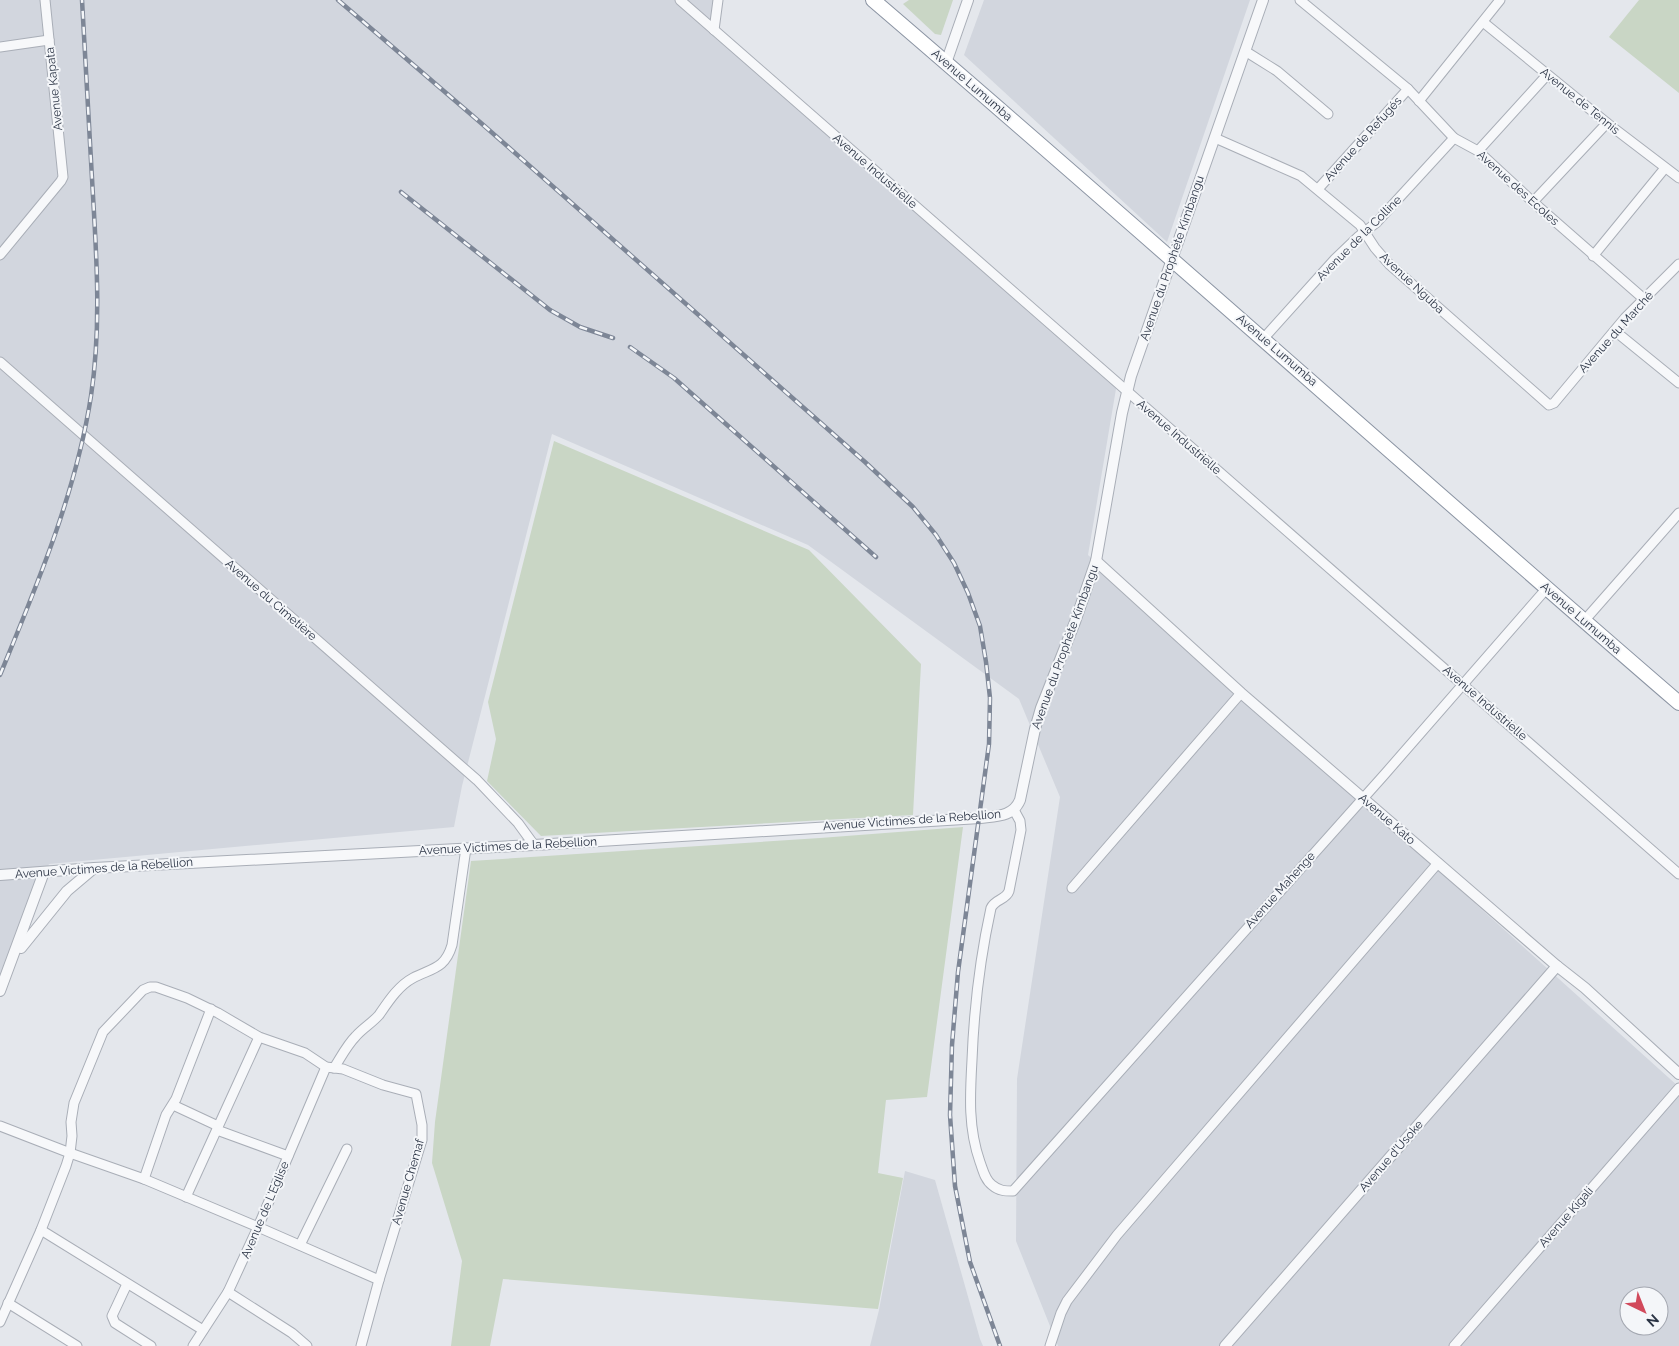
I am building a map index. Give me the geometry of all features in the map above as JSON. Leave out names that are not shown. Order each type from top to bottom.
[{"type":"highway","name":"Avenue Lumumba","points":[[873,0],[1264,338],[1679,703]]},
{"type":"street","name":"Avenue Kapata","points":[[0,255],[61,182],[63,172],[45,0]]},
{"type":"street","name":"Avenue Industrielle","points":[[680,0],[1679,874]]},
{"type":"street","points":[[714,30],[718,0]]},
{"type":"street","points":[[946,62],[968,0]]},
{"type":"street","name":"Avenue du Prophète Kimbangu","points":[[1014,810],[1019,804],[1022,794],[1041,708],[1096,562],[1127,391],[1263,0]]},
{"type":"street","name":"Avenue des Ecoles","points":[[1300,0],[1408,88],[1454,138],[1478,151],[1593,256],[1644,299]]},
{"type":"street","points":[[1419,101],[1500,0]]},
{"type":"street","name":"Avenue de Tennis","points":[[1483,22],[1607,123],[1679,178]]},
{"type":"street","points":[[0,47],[49,40]]},
{"type":"street","points":[[1245,52],[1277,71],[1328,114]]},
{"type":"street","points":[[1478,151],[1547,75]]},
{"type":"street","name":"Avenue de Refugés","points":[[1318,190],[1408,88]]},
{"type":"street","points":[[1533,202],[1607,123]]},
{"type":"street","name":"Avenue Nguba","points":[[1215,138],[1301,176],[1360,225],[1374,248],[1389,264],[1547,404],[1554,402]]},
{"type":"street","name":"Avenue de la Colline","points":[[1264,338],[1335,259],[1376,223],[1454,138]]},
{"type":"street","points":[[1593,256],[1665,168]]},
{"type":"street","name":"Avenue du Marché","points":[[1554,402],[1644,299],[1675,276],[1679,264]]},
{"type":"street","points":[[1615,330],[1679,383]]},
{"type":"street","name":"Avenue du Cimetière","points":[[0,362],[477,780],[518,822],[534,845]]},
{"type":"street","points":[[1584,621],[1679,513]]},
{"type":"street","name":"Avenue Kato","points":[[1096,562],[1240,693],[1585,988],[1679,1074]]},
{"type":"street","name":"Avenue Mahenge","points":[[1014,810],[1020,821],[1021,830],[1009,892],[1005,898],[993,903],[991,908],[979,977],[972,1043],[970,1100],[973,1138],[983,1170],[988,1181],[1003,1192],[1013,1191],[1464,684],[1547,588]]},
{"type":"street","points":[[1072,888],[1240,693]]},
{"type":"street","name":"Avenue Victimes de la Rebellion","points":[[0,875],[94,868],[534,845],[980,818],[1004,815],[1014,810]]},
{"type":"street","name":"Avenue de L'Eglise","points":[[193,1346],[228,1292],[288,1156],[330,1067],[351,1041],[375,1018],[394,994],[413,978],[435,969],[450,954],[466,848]]},
{"type":"street","points":[[1050,1346],[1067,1301],[1117,1235],[1438,863]]},
{"type":"street","points":[[12,962],[37,927],[67,891],[94,868]]},
{"type":"street","points":[[0,991],[44,872]]},
{"type":"street","name":"Avenue d'Usoke","points":[[1225,1346],[1557,966]]},
{"type":"street","name":"Avenue Chemaf","points":[[70,1153],[74,1103],[103,1032],[143,990],[150,987],[156,987],[187,998],[259,1036],[305,1053],[330,1067],[343,1069],[383,1085],[416,1094],[422,1125],[422,1140],[361,1346]]},
{"type":"street","points":[[144,1179],[166,1115],[173,1105],[184,1080],[211,1009]]},
{"type":"street","points":[[186,1197],[259,1036]]},
{"type":"street","name":"Avenue Kigali","points":[[1454,1346],[1679,1088]]},
{"type":"street","points":[[173,1105],[218,1128],[288,1156]]},
{"type":"street","points":[[0,1126],[144,1179],[379,1280]]},
{"type":"street","points":[[300,1245],[347,1148]]},
{"type":"street","points":[[0,1322],[59,1185],[70,1153]]},
{"type":"street","points":[[40,1230],[203,1330]]},
{"type":"street","points":[[127,1284],[112,1316],[112,1320],[152,1346]]},
{"type":"street","points":[[228,1292],[292,1333],[307,1346]]},
{"type":"street","points":[[8,1303],[77,1346]]},
{"type":"shaded area","points":[[0,0],[718,0],[715,29],[1118,377],[1088,555],[1679,1087],[1679,1346],[1058,1346],[1016,1241],[1017,1079],[1060,797],[1019,699],[808,545],[552,434],[462,786],[454,827],[49,864],[0,981]]},
{"type":"shaded area","points":[[984,0],[1250,0],[1167,242],[964,55]]},
{"type":"shaded area","points":[[905,1171],[935,1180],[983,1346],[870,1346],[879,1310]]},
{"type":"green space","points":[[909,0],[953,0],[941,35],[935,34],[903,4]]},
{"type":"green space","points":[[1639,0],[1679,0],[1679,93],[1609,37]]},
{"type":"green space","points":[[554,441],[809,550],[921,664],[913,815],[541,836],[487,781],[496,739],[488,702]]},
{"type":"green space","points":[[963,827],[927,1097],[886,1100],[878,1173],[903,1178],[878,1309],[503,1279],[490,1346],[451,1346],[462,1261],[432,1163],[435,1122],[471,861]]},
{"type":"railway","points":[[0,675],[54,538],[76,468],[91,396],[96,346],[97,271],[82,0]]},
{"type":"railway","points":[[338,0],[481,123],[865,462],[913,507],[936,535],[954,563],[980,626],[990,698],[989,744],[958,972],[952,1045],[950,1115],[955,1186],[970,1262],[1000,1346]]},
{"type":"railway","points":[[401,192],[550,310],[580,327],[613,338]]},
{"type":"railway","points":[[630,347],[674,378],[876,557]]}]
